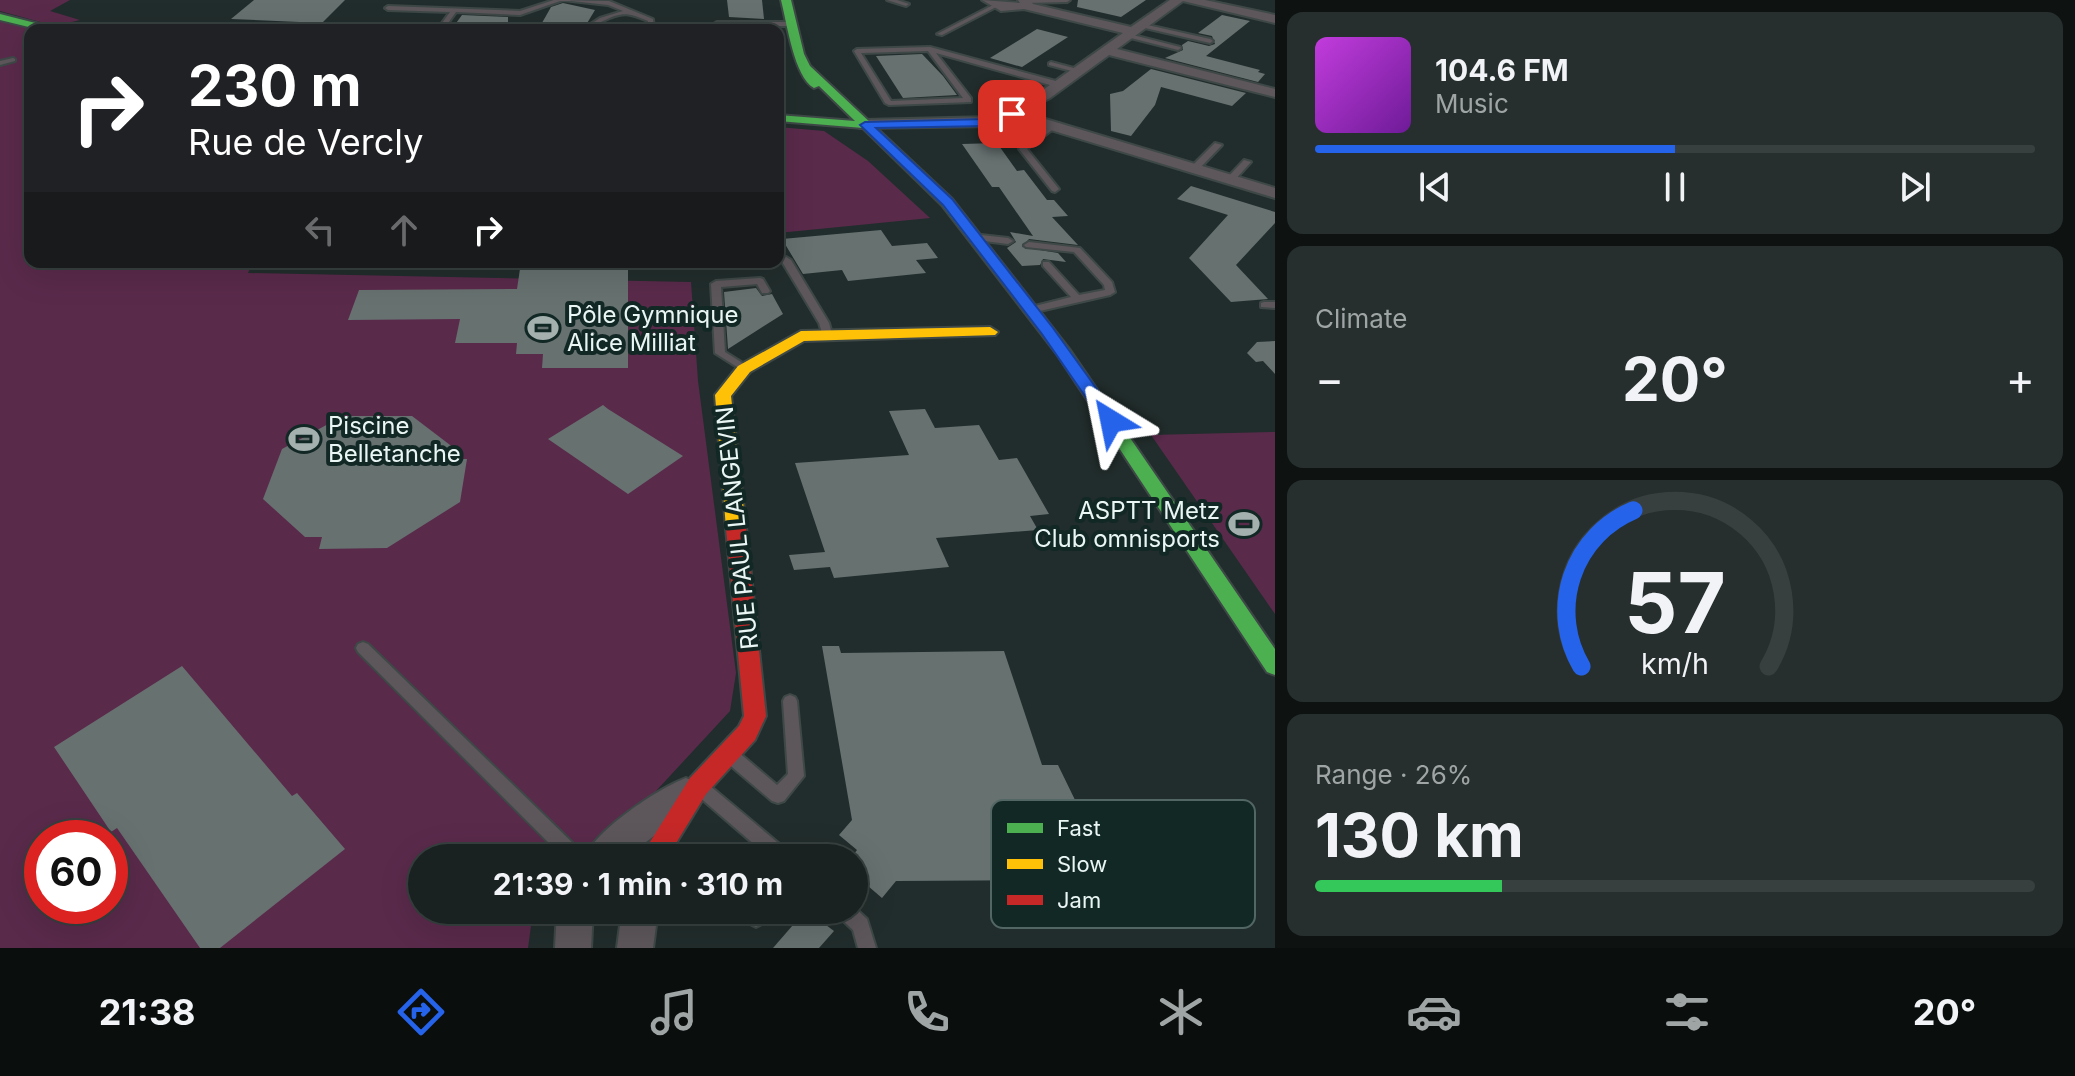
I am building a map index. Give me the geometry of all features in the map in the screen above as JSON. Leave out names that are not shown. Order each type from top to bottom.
[{"type":"main road","points":[[786,0],[788,32],[804,66],[851,120],[947,202],[1093,395],[1275,666]]},
{"type":"main road","points":[[0,17],[28,24]]},
{"type":"main road","points":[[784,116],[851,120]]},
{"type":"main road","name":"RUE PAUL LANGEVIN","points":[[662,844],[698,786],[747,733],[755,716],[723,395],[727,382],[791,339],[827,334],[990,332]]},
{"type":"street","points":[[851,120],[975,123],[1007,116],[1060,85],[1178,0]]},
{"type":"street","points":[[1188,0],[1275,19]]},
{"type":"street","points":[[1238,11],[1252,0]]},
{"type":"street","points":[[1000,7],[1025,2],[1136,31]]},
{"type":"street","points":[[1108,51],[1275,93]]},
{"type":"street","points":[[1007,116],[1275,193]]},
{"type":"street","name":"RUE PAUL LANGEVIN","points":[[618,844],[658,810],[698,786]]},
{"type":"street","points":[[573,948],[574,924]]},
{"type":"lane","points":[[388,8],[520,13],[563,0],[609,3],[651,20],[651,24]]},
{"type":"lane","points":[[890,0],[906,4]]},
{"type":"lane","points":[[1025,2],[1067,0]]},
{"type":"lane","points":[[940,34],[1000,7]]},
{"type":"lane","points":[[444,24],[455,10]]},
{"type":"lane","points":[[594,24],[629,11]]},
{"type":"lane","points":[[1136,31],[1210,41]]},
{"type":"lane","points":[[1136,31],[1178,48]]},
{"type":"lane","points":[[930,49],[968,100],[889,103],[857,51],[930,49],[1060,85]]},
{"type":"lane","points":[[0,63],[13,60]]},
{"type":"lane","points":[[1051,64],[1079,71]]},
{"type":"lane","points":[[1052,127],[1023,149],[1055,189]]},
{"type":"lane","points":[[1194,169],[1218,145]]},
{"type":"lane","points":[[1230,180],[1247,162]]},
{"type":"lane","points":[[972,237],[1008,241]]},
{"type":"lane","points":[[1029,245],[1077,250],[1109,284],[1110,292],[1031,310]]},
{"type":"lane","points":[[786,260],[824,323],[827,334]]},
{"type":"lane","points":[[1046,264],[1077,298]]},
{"type":"lane","points":[[745,369],[720,353],[716,284],[760,281],[765,291]]},
{"type":"lane","points":[[363,648],[562,844]]},
{"type":"lane","points":[[729,755],[778,796],[796,776],[790,701]]},
{"type":"lane","points":[[698,786],[766,844]]},
{"type":"lane","points":[[860,924],[867,948]]},
{"type":"shaded area","points":[[0,0],[70,0],[50,11],[80,20],[48,24],[0,11]]},
{"type":"shaded area","points":[[0,17],[28,24],[24,24],[24,268],[250,268],[248,273],[691,282],[698,381],[736,673],[730,711],[607,844],[408,844],[408,924],[533,924],[528,948],[0,948]]},
{"type":"shaded area","points":[[784,128],[824,131],[868,161],[930,218],[784,232]]},
{"type":"shaded area","name":"ASPTT Metz Club omnisports","points":[[1275,432],[1275,614],[1151,435]]},
{"type":"building","points":[[254,0],[345,0],[322,23],[231,19]]},
{"type":"building","points":[[727,0],[762,0],[764,19],[729,17]]},
{"type":"building","points":[[1078,0],[1146,0],[1121,17],[1077,7]]},
{"type":"building","points":[[563,3],[595,10],[587,24],[541,24],[551,7]]},
{"type":"building","points":[[462,15],[508,17],[508,24],[455,24]]},
{"type":"building","points":[[1222,15],[1250,21],[1206,56],[1260,70],[1258,72],[1265,74],[1258,82],[1165,58],[1183,50],[1182,45],[1188,41],[1209,46],[1215,44],[1212,36],[1198,33]]},
{"type":"building","points":[[1037,29],[1068,37],[1022,67],[990,58]]},
{"type":"building","points":[[922,54],[957,95],[903,98],[876,56]]},
{"type":"building","points":[[1151,69],[1246,93],[1232,106],[1161,87],[1155,105],[1131,136],[1111,131],[1110,94],[1123,91]]},
{"type":"building","points":[[997,143],[1017,171],[1024,170],[1047,200],[1054,200],[1068,216],[1052,217],[1078,245],[1029,239],[1022,247],[1058,253],[1066,262],[1043,259],[1040,265],[1022,266],[1007,248],[1016,242],[1010,232],[1033,236],[999,187],[992,187],[962,144]]},
{"type":"building","points":[[1191,186],[1275,212],[1275,223],[1236,265],[1268,299],[1231,302],[1189,258],[1228,215],[1177,199]]},
{"type":"building","points":[[881,230],[892,246],[927,243],[938,258],[916,260],[926,273],[848,281],[842,270],[803,274],[784,239]]},
{"type":"building","name":"Pôle Gymnique Alice Milliat","points":[[520,268],[628,268],[628,368],[542,368],[543,354],[516,354],[517,343],[455,343],[460,319],[348,320],[359,290],[517,289]]},
{"type":"building","points":[[756,288],[762,296],[772,294],[783,314],[728,349],[724,292]]},
{"type":"building","points":[[1275,341],[1275,374],[1263,361],[1256,362],[1247,353],[1257,342]]},
{"type":"building","points":[[603,405],[683,456],[628,494],[548,439]]},
{"type":"building","points":[[925,409],[935,428],[979,425],[999,460],[1017,458],[1049,514],[1030,516],[1038,530],[936,538],[949,567],[834,578],[830,567],[794,570],[789,555],[825,552],[795,463],[909,455],[889,411]]},
{"type":"building","points":[[343,416],[412,416],[454,448],[452,459],[467,459],[460,502],[387,548],[319,549],[322,537],[305,537],[263,499],[282,449]]},
{"type":"building","points":[[822,646],[839,646],[841,653],[1004,651],[1042,765],[1058,765],[1075,800],[991,800],[991,880],[896,881],[882,898],[868,886],[868,844],[850,844],[839,835],[852,820]]},
{"type":"building","points":[[182,666],[292,796],[297,793],[345,849],[220,948],[200,948],[128,844],[128,820],[103,820],[54,747]]},
{"type":"building","points":[[794,924],[825,924],[834,931],[819,948],[773,948]]},
{"type":"traffic: fast","points":[[786,0],[799,54],[814,85]]},
{"type":"traffic: fast","points":[[0,17],[28,24]]},
{"type":"traffic: fast","points":[[804,66],[947,202],[1063,352],[1275,666]]},
{"type":"traffic: fast","points":[[784,118],[865,125]]},
{"type":"traffic: slow","points":[[736,528],[723,395],[744,369],[801,336],[990,332]]},
{"type":"traffic: jam","points":[[662,844],[698,786],[747,733],[755,716],[736,528]]},
{"type":"place","name":"Pôle Gymnique Alice Milliat","points":[[543,328]]},
{"type":"place","name":"Piscine Belletanche","points":[[304,439]]},
{"type":"place","name":"ASPTT Metz Club omnisports","points":[[1244,524]]},
{"type":"route","points":[[1012,114],[987,122],[865,125],[947,202],[1048,331],[1111,421]]}]
